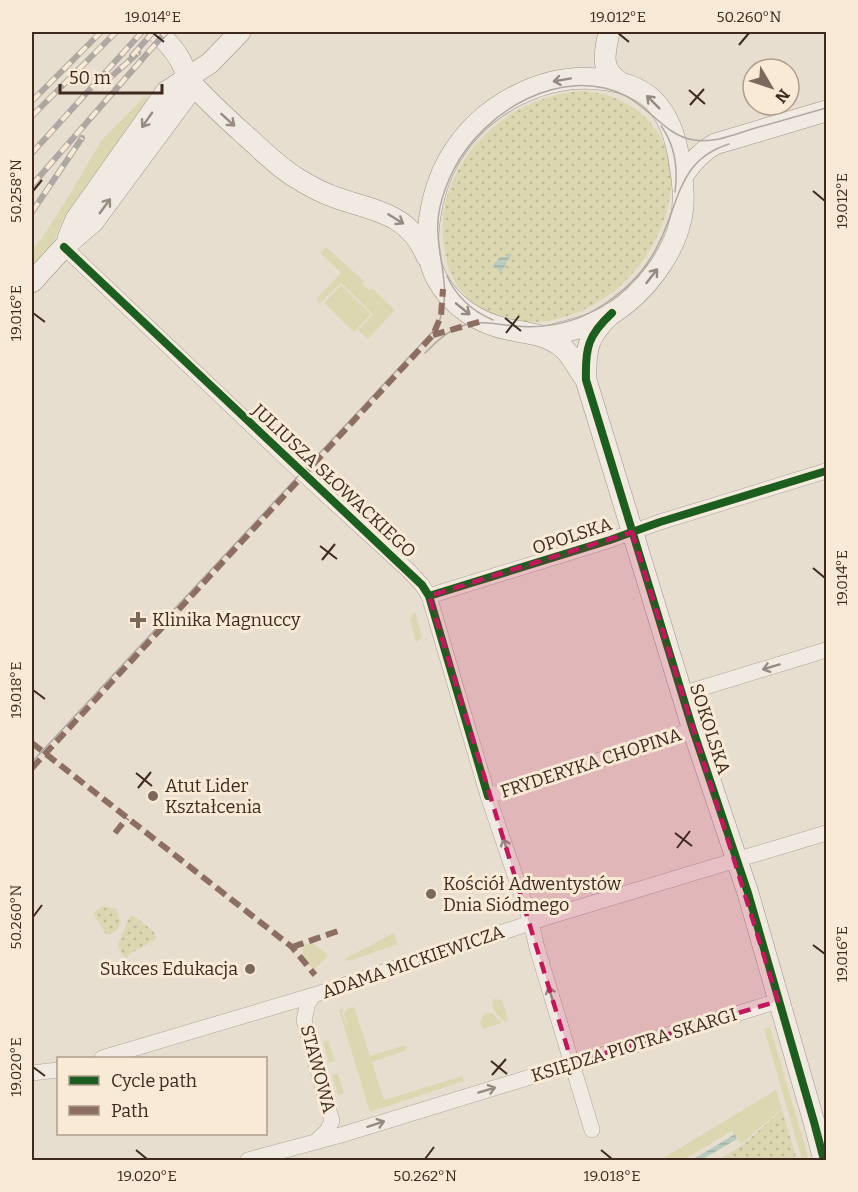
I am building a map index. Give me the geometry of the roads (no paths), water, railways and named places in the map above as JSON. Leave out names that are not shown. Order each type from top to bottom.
[{"type":"street","points":[[32,282],[64,247],[93,222],[188,93],[182,61],[172,46],[157,32]]},
{"type":"street","points":[[187,78],[216,57],[240,32]]},
{"type":"street","points":[[187,78],[203,97],[287,172],[319,191],[377,210],[403,223],[420,242],[432,269],[446,292],[471,315],[495,326],[545,337],[589,324],[612,313],[643,287],[657,270],[670,248],[681,219],[682,177],[679,155],[667,119],[653,100],[635,88],[613,78],[605,64],[609,32]]},
{"type":"street","points":[[432,269],[428,238],[433,200],[451,156],[483,119],[521,92],[555,81],[574,78],[621,82]]},
{"type":"street","points":[[682,177],[696,158],[716,144],[826,111]]},
{"type":"street","points":[[672,135],[692,144],[716,144]]},
{"type":"street","name":"JULIUSZA SŁOWACKIEGO","points":[[64,247],[201,378],[417,578],[429,596],[488,796],[531,922],[592,1130]]},
{"type":"street","name":"SOKOLSKA","points":[[612,313],[595,332],[588,344],[585,356],[586,380],[693,730],[738,860],[824,1161]]},
{"type":"street","name":"SOKOLSKA","points":[[545,337],[565,350],[586,380]]},
{"type":"street","name":"OPOLSKA","points":[[429,596],[826,471]]},
{"type":"street","points":[[682,694],[826,650]]},
{"type":"street","name":"FRYDERYKA CHOPINA","points":[[488,796],[693,730]]},
{"type":"street","name":"ADAMA MICKIEWICZA","points":[[109,1057],[314,995],[531,922],[826,833]]},
{"type":"street","name":"STAWOWA","points":[[314,995],[308,1003],[304,1020],[332,1121],[327,1131],[316,1141]]},
{"type":"street","name":"KSIĘDZA PIOTRA SKARGI","points":[[248,1161],[778,1001]]},
{"type":"street","points":[[32,1073],[57,1070]]},
{"type":"tram line","points":[[32,762],[436,328],[444,305],[445,293],[438,225],[444,192],[467,148],[505,112],[527,99],[551,90],[576,86],[601,88],[635,101],[675,133],[702,141],[724,138],[826,108]]},
{"type":"tram line","points":[[661,126],[670,141],[674,158],[675,192]]},
{"type":"tram line","points":[[425,353],[438,340],[465,325],[484,323],[527,327],[551,325],[596,310],[622,291],[643,269],[659,243],[690,171],[712,151],[729,144]]},
{"type":"tram line","points":[[447,276],[455,291],[466,303],[493,320]]},
{"type":"railway","points":[[32,101],[101,32]]},
{"type":"railway","points":[[32,116],[116,32]]},
{"type":"railway","points":[[32,153],[142,32]]},
{"type":"railway","points":[[132,56],[153,32]]},
{"type":"railway","points":[[32,185],[166,32]]},
{"type":"railway","points":[[104,83],[138,53]]},
{"type":"railway","points":[[32,212],[82,138]]},
{"type":"place","name":"Klinika Magnuccy","points":[[138,620]]},
{"type":"place","name":"Atut Lider Kształcenia","points":[[153,796]]},
{"type":"place","name":"Kościół Adwentystów Dnia Siódmego","points":[[431,894]]},
{"type":"place","name":"Sukces Edukacja","points":[[250,969]]}]
